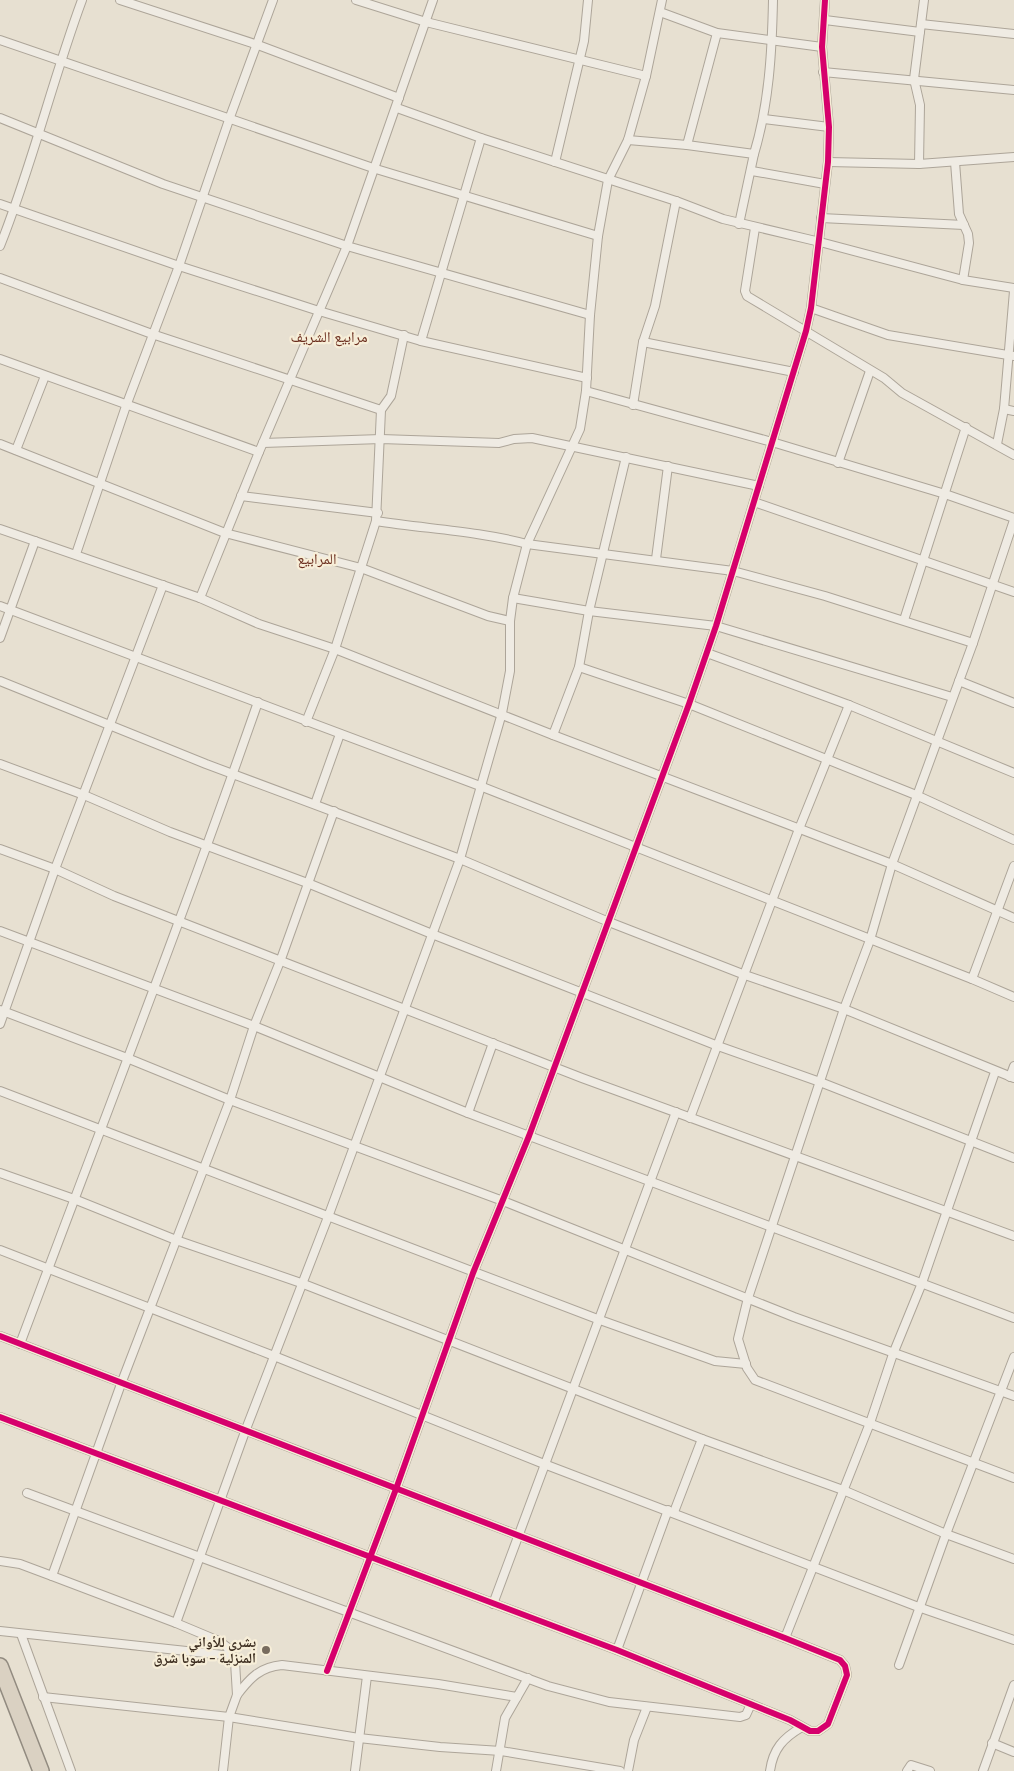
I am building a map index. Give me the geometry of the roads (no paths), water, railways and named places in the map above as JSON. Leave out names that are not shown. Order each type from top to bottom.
[{"type":"highway","points":[[0,1666],[41,1771]]},
{"type":"street","points":[[0,246],[14,209],[60,60],[82,0]]},
{"type":"street","points":[[120,0],[258,45],[399,98]]},
{"type":"street","points":[[76,554],[126,406],[179,266],[273,0]]},
{"type":"street","points":[[356,0],[426,22],[580,58],[646,76]]},
{"type":"street","points":[[200,598],[225,533],[347,246],[376,169],[434,0]]},
{"type":"street","points":[[555,162],[584,41],[588,0]]},
{"type":"street","points":[[176,1623],[246,1429],[328,1217],[378,1076],[460,859],[502,713],[510,671],[510,621],[513,598],[527,544],[580,429],[586,391],[590,315],[598,236],[608,180],[628,140],[646,76],[662,0]]},
{"type":"street","points":[[739,224],[764,118],[772,42],[773,0]]},
{"type":"street","points":[[327,1671],[396,1489],[473,1273],[529,1136],[609,922],[661,775],[689,704],[716,626],[794,372],[811,308],[828,162],[829,126],[822,47],[825,0]]},
{"type":"street","points":[[919,164],[920,105],[914,79],[924,0]]},
{"type":"street","points":[[660,12],[717,33],[772,42],[822,47]]},
{"type":"street","points":[[825,20],[1014,34]]},
{"type":"street","points":[[687,145],[717,33]]},
{"type":"street","points":[[0,40],[376,169],[598,236]]},
{"type":"street","points":[[823,72],[914,79],[1014,90]]},
{"type":"street","points":[[397,108],[481,138],[676,201],[739,224],[820,242],[963,280],[1014,290],[1011,356],[997,444]]},
{"type":"street","points":[[0,118],[163,184],[347,246],[590,315]]},
{"type":"street","points":[[764,118],[829,126]]},
{"type":"street","points":[[421,341],[481,138]]},
{"type":"street","points":[[628,140],[687,145],[754,154]]},
{"type":"street","points":[[828,162],[919,164],[1014,157]]},
{"type":"street","points":[[955,162],[959,214],[969,243],[963,280]]},
{"type":"street","points":[[752,171],[825,184]]},
{"type":"street","points":[[632,405],[644,342],[655,306],[676,201]]},
{"type":"street","points":[[0,204],[179,266],[421,341],[587,378]]},
{"type":"street","points":[[822,218],[964,225]]},
{"type":"street","points":[[755,228],[745,290],[747,296],[870,371],[902,393],[1014,455]]},
{"type":"street","points":[[0,278],[152,334],[381,410]]},
{"type":"street","points":[[811,308],[888,335],[1011,356]]},
{"type":"street","points":[[306,722],[335,649],[376,521],[378,512],[381,410],[391,396],[404,335]]},
{"type":"street","points":[[644,342],[794,372]]},
{"type":"street","points":[[0,359],[126,406],[259,452]]},
{"type":"street","points":[[838,463],[870,371]]},
{"type":"street","points":[[16,450],[45,376]]},
{"type":"street","points":[[586,391],[772,442],[945,494],[1014,519],[973,643],[892,864],[870,940],[844,1009],[773,1228],[748,1298],[738,1339],[750,1375],[755,1380],[1014,1478]]},
{"type":"street","points":[[1004,409],[1014,410]]},
{"type":"street","points":[[904,620],[966,427]]},
{"type":"street","points":[[263,443],[381,439],[500,443],[514,439],[532,438],[759,486]]},
{"type":"street","points":[[0,444],[225,533],[361,568],[488,616],[510,621]]},
{"type":"street","points":[[553,734],[578,667],[626,457]]},
{"type":"street","points":[[656,559],[668,466]]},
{"type":"street","points":[[241,496],[378,512]]},
{"type":"street","points":[[754,502],[1014,592]]},
{"type":"street","points":[[376,521],[497,536],[527,544],[656,559],[733,571],[904,620],[973,643]]},
{"type":"street","points":[[0,529],[200,598],[259,624],[335,649],[384,670],[502,713],[892,864],[1014,918]]},
{"type":"street","points":[[0,638],[35,541]]},
{"type":"street","points":[[0,1024],[2,1011],[162,585]]},
{"type":"street","points":[[513,598],[590,611],[716,626],[952,697]]},
{"type":"street","points":[[0,606],[480,786],[972,979],[1014,998]]},
{"type":"street","points":[[707,653],[849,705],[938,740],[1014,773]]},
{"type":"street","points":[[578,667],[689,704],[916,795],[1014,840]]},
{"type":"street","points":[[0,681],[233,774],[460,859],[609,922],[745,975],[844,1009],[995,1072],[1012,1078],[1014,1066]]},
{"type":"street","points":[[959,681],[1014,702]]},
{"type":"street","points":[[20,1344],[99,1130],[154,990],[258,702]]},
{"type":"street","points":[[690,1118],[799,829],[849,705]]},
{"type":"street","points":[[315,804],[340,734]]},
{"type":"street","points":[[0,764],[170,832],[310,884],[718,1046],[820,1082],[1014,1158]]},
{"type":"street","points":[[52,1576],[121,1384],[230,1100],[254,1026],[310,884],[334,811]]},
{"type":"street","points":[[0,849],[55,869],[114,896],[179,919],[493,1044],[1014,1236]]},
{"type":"street","points":[[972,979],[1014,866]]},
{"type":"street","points":[[0,931],[254,1026],[468,1113],[1014,1318]]},
{"type":"street","points":[[2,1011],[127,1058],[230,1100],[503,1201],[893,1354],[1014,1396]]},
{"type":"street","points":[[468,1113],[493,1044]]},
{"type":"street","points":[[785,1638],[870,1422],[893,1354],[922,1283],[995,1072]]},
{"type":"street","points":[[0,1091],[600,1320],[715,1361],[746,1364]]},
{"type":"street","points":[[493,1604],[676,1112]]},
{"type":"street","points":[[0,1173],[74,1199],[176,1240],[301,1283],[702,1439],[842,1490],[946,1534],[1014,1559]]},
{"type":"street","points":[[0,1250],[49,1267],[150,1310],[274,1356],[544,1464],[921,1608],[1014,1640]]},
{"type":"street","points":[[0,1336],[121,1384],[246,1429],[396,1489],[642,1582],[840,1660],[847,1669],[847,1675],[828,1724],[822,1729],[814,1731],[616,1650],[0,1417]]},
{"type":"street","points":[[899,1665],[972,1462],[1014,1357]]},
{"type":"street","points":[[616,1650],[642,1582],[702,1439]]},
{"type":"street","points":[[27,1492],[75,1508],[350,1613],[528,1678],[609,1702],[740,1717],[746,1715],[751,1704]]},
{"type":"street","points":[[0,1562],[20,1564],[219,1641],[233,1656],[237,1694],[230,1716],[222,1771]]},
{"type":"street","points":[[0,1631],[233,1656]]},
{"type":"street","points":[[21,1634],[72,1771]]},
{"type":"street","points":[[237,1694],[255,1674],[272,1666],[302,1667],[438,1684],[516,1698]]},
{"type":"street","points":[[355,1771],[367,1676]]},
{"type":"street","points":[[496,1771],[501,1751],[505,1718],[528,1678]]},
{"type":"street","points":[[983,1771],[1014,1685]]},
{"type":"street","points":[[43,1697],[230,1716],[359,1738],[440,1748],[501,1751],[620,1771]]},
{"type":"street","points":[[628,1771],[634,1740],[647,1707]]},
{"type":"street","points":[[770,1771],[773,1756],[780,1743],[802,1727]]},
{"type":"street","points":[[992,1743],[1014,1752]]},
{"type":"street","points":[[907,1771],[911,1765],[930,1771]]},
{"type":"place","name":"بشرى للأواني المنزلية - سوبا شرق","points":[[266,1650]]},
{"type":"district","name":"مرابيع الشريف","points":[[329,337]]},
{"type":"district","name":"المرابيع","points":[[317,559]]}]
